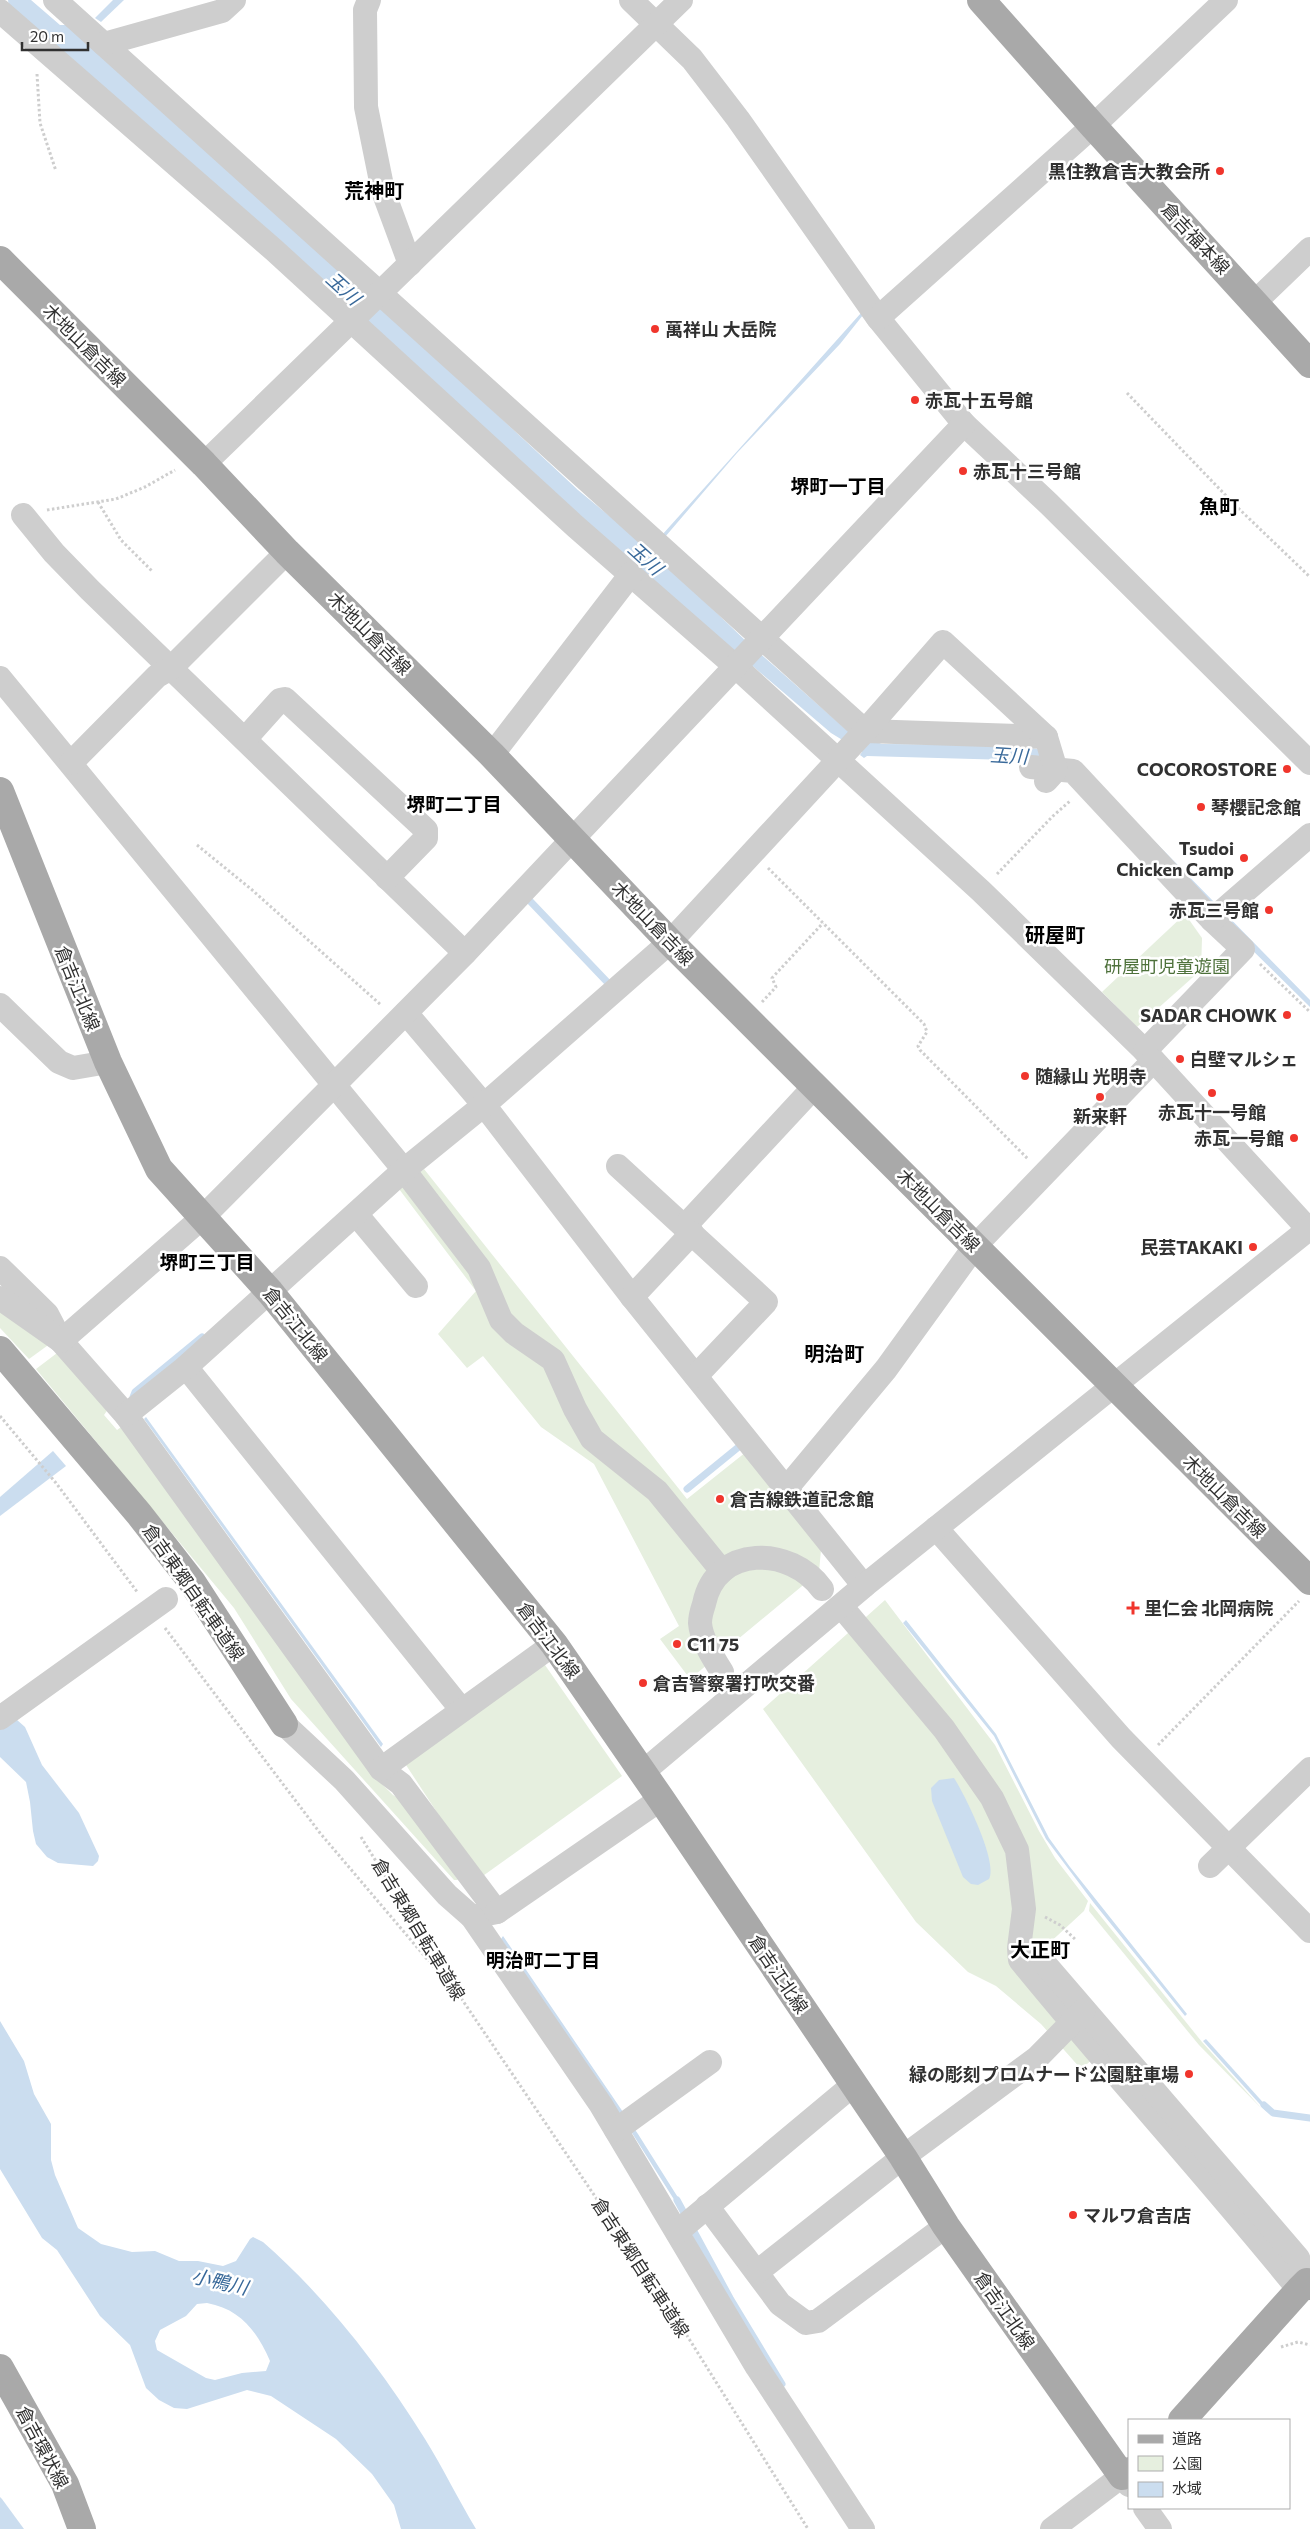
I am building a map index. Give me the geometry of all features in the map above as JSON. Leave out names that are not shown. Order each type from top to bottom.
[{"type":"main road","name":"倉吉福本線","points":[[981,0],[1310,364]]},
{"type":"main road","name":"木地山倉吉線","points":[[0,260],[204,464],[287,552],[492,755],[670,942],[1115,1385],[1307,1589]]},
{"type":"main road","name":"倉吉江北線","points":[[0,791],[108,1062],[159,1169],[270,1292],[554,1644],[643,1772],[903,2158],[946,2226],[1126,2477]]},
{"type":"main road","name":"倉吉東郷自転車道線","points":[[0,1350],[139,1514],[192,1582],[284,1724]]},
{"type":"main road","points":[[1183,2419],[1306,2284]]},
{"type":"main road","name":"倉吉環状線","points":[[0,2368],[65,2484],[82,2529]]},
{"type":"street","points":[[55,0],[865,731],[1046,737]]},
{"type":"street","points":[[104,44],[222,11],[234,0]]},
{"type":"street","points":[[369,0],[364,10],[366,107],[383,191],[410,264]]},
{"type":"street","points":[[631,0],[692,59],[738,119],[878,318],[964,424],[1056,511],[1310,762]]},
{"type":"street","points":[[204,464],[681,0]]},
{"type":"street","points":[[878,318],[1093,126],[1226,0]]},
{"type":"street","points":[[0,11],[274,250],[575,526],[735,666],[982,891],[1149,1056],[1309,1230],[864,1586],[643,1772]]},
{"type":"street","points":[[1255,302],[1310,249]]},
{"type":"street","points":[[61,1341],[204,1217],[465,953],[964,424]]},
{"type":"street","points":[[23,515],[54,553],[465,953]]},
{"type":"street","points":[[71,763],[157,676],[171,668],[287,552]]},
{"type":"street","points":[[492,755],[632,574]]},
{"type":"street","points":[[126,1414],[186,1367],[404,1170],[484,1105],[670,942],[837,758],[865,731],[943,642],[1046,737]]},
{"type":"street","points":[[0,678],[404,1170],[479,1268],[501,1320],[514,1333],[553,1360],[575,1409],[592,1439],[657,1492],[722,1571]]},
{"type":"street","points":[[245,739],[280,700],[285,699],[426,830],[426,838],[388,878]]},
{"type":"street","points":[[786,1490],[886,1369],[975,1246],[1045,1175],[1243,949],[1212,920],[1074,771],[1044,773],[1046,737]]},
{"type":"street","points":[[1212,920],[1310,835]]},
{"type":"street","points":[[0,1005],[59,1062],[74,1068],[108,1062]]},
{"type":"street","points":[[402,1016],[484,1105],[632,1297],[864,1586]]},
{"type":"street","points":[[632,1297],[688,1229],[815,1086]]},
{"type":"street","points":[[618,1166],[766,1302],[696,1376]]},
{"type":"street","points":[[356,1214],[416,1286]]},
{"type":"street","points":[[0,1268],[47,1314],[61,1341]]},
{"type":"street","points":[[0,1298],[61,1341],[126,1414],[381,1769],[400,1784],[497,1912]]},
{"type":"street","points":[[186,1367],[461,1709]]},
{"type":"street","points":[[936,1528],[1143,1760],[1310,1931]]},
{"type":"street","points":[[722,1672],[711,1654],[700,1623],[706,1591],[722,1571],[734,1562],[762,1557],[785,1562],[812,1575],[822,1589]]},
{"type":"street","points":[[0,1718],[155,1599],[192,1582]]},
{"type":"street","points":[[841,1606],[944,1729],[992,1798],[1016,1850],[1024,1909],[1019,1948],[1020,1960],[1078,2017],[1298,2258],[1306,2284]]},
{"type":"street","points":[[381,1769],[461,1709],[554,1644]]},
{"type":"street","points":[[284,1724],[344,1780],[447,1896],[472,1918],[616,2130],[757,2367],[863,2529]]},
{"type":"street","points":[[1210,1866],[1310,1768]]},
{"type":"street","points":[[472,1918],[497,1912],[661,1799]]},
{"type":"street","points":[[1046,1966],[1078,2017]]},
{"type":"street","points":[[757,2272],[903,2158],[1037,2058],[1078,2017]]},
{"type":"street","points":[[616,2130],[710,2062]]},
{"type":"street","points":[[677,2232],[853,2085]]},
{"type":"street","points":[[707,2206],[780,2304],[806,2323],[818,2321],[946,2226]]},
{"type":"street","points":[[1052,2529],[1126,2477]]},
{"type":"street","points":[[1146,2509],[1160,2529]]},
{"type":"path","points":[[36,43],[40,123],[56,170]]},
{"type":"path","points":[[1127,393],[1236,506],[1310,577]]},
{"type":"path","points":[[23,515],[116,499],[145,487],[178,468]]},
{"type":"path","points":[[98,502],[122,540],[152,571]]},
{"type":"path","points":[[982,891],[1053,816],[1088,786]]},
{"type":"path","points":[[197,845],[402,1016]]},
{"type":"path","points":[[752,852],[926,1027],[927,1032],[918,1046],[920,1050],[1045,1175]]},
{"type":"path","points":[[761,1003],[776,987],[772,978],[823,923]]},
{"type":"path","points":[[1243,949],[1310,1012]]},
{"type":"path","points":[[0,1416],[155,1599]]},
{"type":"path","points":[[1143,1760],[1307,1589]]},
{"type":"path","points":[[161,1623],[320,1833],[461,1998]]},
{"type":"path","name":"倉吉東郷自転車道線","points":[[360,1835],[461,1998],[661,2294],[808,2529]]},
{"type":"path","points":[[1024,1909],[1040,1914],[1060,1926],[1076,1940]]},
{"type":"green space","name":"研屋町児童遊園","points":[[1185,914],[1202,938],[1201,970],[1137,1027],[1102,992]]},
{"type":"green space","points":[[424,1169],[687,1499],[746,1452],[821,1550],[819,1572],[690,1679],[660,1639],[679,1626],[594,1464],[541,1427],[483,1356],[467,1368],[438,1334],[476,1291],[399,1189]]},
{"type":"green space","points":[[0,1306],[51,1343],[29,1359],[0,1328]]},
{"type":"green space","points":[[61,1350],[111,1405],[104,1415],[117,1430],[124,1425],[380,1782],[393,1795],[410,1805],[458,1880],[454,1880],[291,1699],[234,1608],[36,1369]]},
{"type":"green space","points":[[885,1600],[995,1745],[1055,1858],[1088,1901],[1084,1911],[1032,1959],[1105,2049],[1081,2069],[1041,2024],[996,1986],[968,1972],[916,1922],[763,1709]]},
{"type":"green space","points":[[545,1665],[622,1776],[480,1878],[406,1765],[541,1666]]},
{"type":"green space","points":[[1090,1903],[1202,2042],[1262,2109],[1199,2045],[1089,1911]]},
{"type":"water","name":"玉川","points":[[8,0],[31,0],[60,25],[66,25],[444,365],[578,490],[653,552],[748,643],[849,732],[882,744],[1017,745],[1037,749],[1079,764],[1310,1000],[1310,1007],[1245,943],[1183,876],[1042,761],[867,756],[864,758],[860,755],[862,752],[831,733],[626,558],[9,7]]},
{"type":"water","points":[[113,0],[124,0],[101,22],[95,18]]},
{"type":"water","points":[[861,313],[863,315],[840,344],[737,453],[665,537],[662,535]]},
{"type":"water","points":[[146,1417],[383,1744],[381,1747],[144,1419]]},
{"type":"water","points":[[53,1451],[66,1466],[0,1516],[0,1497]]},
{"type":"water","points":[[906,1620],[996,1734],[1049,1838],[1187,2014],[1185,2016],[1094,1903],[1046,1839],[994,1736],[903,1623]]},
{"type":"water","points":[[0,1705],[25,1727],[42,1765],[79,1813],[99,1856],[98,1861],[93,1866],[58,1863],[47,1857],[36,1844],[26,1782],[0,1757]]},
{"type":"water","points":[[954,1778],[979,1828],[989,1858],[991,1870],[989,1879],[978,1885],[971,1884],[963,1877],[932,1801],[931,1788],[939,1780]]},
{"type":"water","points":[[503,1936],[638,2134],[684,2207],[680,2209],[632,2133],[501,1939]]},
{"type":"water","name":"小鴨川","points":[[0,2021],[24,2061],[34,2094],[51,2124],[51,2160],[55,2175],[78,2228],[101,2244],[132,2252],[155,2251],[179,2261],[198,2261],[223,2266],[236,2261],[253,2237],[263,2242],[331,2310],[371,2360],[425,2439],[476,2529],[401,2529],[394,2505],[372,2474],[336,2439],[271,2396],[247,2390],[187,2409],[174,2408],[159,2400],[146,2388],[130,2345],[100,2316],[57,2250],[42,2238],[0,2169]],"holes":[[[207,2303],[219,2306],[238,2316],[253,2331],[270,2361],[266,2371],[242,2373],[215,2380],[206,2378],[157,2350],[155,2341],[160,2330],[186,2316],[197,2304]]]},
{"type":"water","points":[[1206,2039],[1271,2112],[1266,2111],[1203,2041]]},
{"type":"water","points":[[0,2497],[2,2499],[24,2529],[0,2529]]},
{"type":"waterway","points":[[530,901],[610,985]]},
{"type":"waterway","points":[[133,1397],[135,1392],[202,1337]]},
{"type":"waterway","points":[[687,1489],[741,1445]]},
{"type":"waterway","points":[[1264,2105],[1273,2113],[1310,2118]]},
{"type":"waterway","points":[[677,2200],[730,2298],[782,2384]]},
{"type":"place","name":"黒住教倉吉大教会所","points":[[1220,171]]},
{"type":"place","name":"萬祥山 大岳院","points":[[655,329]]},
{"type":"place","name":"赤瓦十五号館","points":[[915,400]]},
{"type":"place","name":"赤瓦十三号館","points":[[963,471]]},
{"type":"place","name":"COCOROSTORE","points":[[1287,769]]},
{"type":"place","name":"琴櫻記念館","points":[[1201,807]]},
{"type":"place","name":"Tsudoi Chicken Camp","points":[[1244,858]]},
{"type":"place","name":"赤瓦三号館","points":[[1269,910]]},
{"type":"place","name":"SADAR CHOWK","points":[[1287,1015]]},
{"type":"place","name":"白壁マルシェ","points":[[1180,1059]]},
{"type":"place","name":"随縁山 光明寺","points":[[1025,1076]]},
{"type":"place","name":"赤瓦十一号館","points":[[1212,1093]]},
{"type":"place","name":"新来軒","points":[[1100,1097]]},
{"type":"place","name":"赤瓦一号館","points":[[1294,1138]]},
{"type":"place","name":"民芸TAKAKI","points":[[1253,1247]]},
{"type":"place","name":"倉吉線鉄道記念館","points":[[720,1499]]},
{"type":"place","name":"里仁会 北岡病院","points":[[1133,1608]]},
{"type":"place","name":"C11 75","points":[[677,1644]]},
{"type":"place","name":"倉吉警察署打吹交番","points":[[643,1683]]},
{"type":"place","name":"緑の彫刻プロムナード公園駐車場","points":[[1189,2074]]},
{"type":"place","name":"マルワ倉吉店","points":[[1073,2215]]},
{"type":"district","name":"荒神町","points":[[374,190]]},
{"type":"district","name":"堺町一丁目","points":[[838,485]]},
{"type":"district","name":"魚町","points":[[1219,506]]},
{"type":"district","name":"堺町二丁目","points":[[454,803]]},
{"type":"district","name":"研屋町","points":[[1055,934]]},
{"type":"district","name":"堺町三丁目","points":[[207,1261]]},
{"type":"district","name":"明治町","points":[[834,1353]]},
{"type":"district","name":"大正町","points":[[1040,1949]]},
{"type":"district","name":"明治町二丁目","points":[[543,1959]]}]
